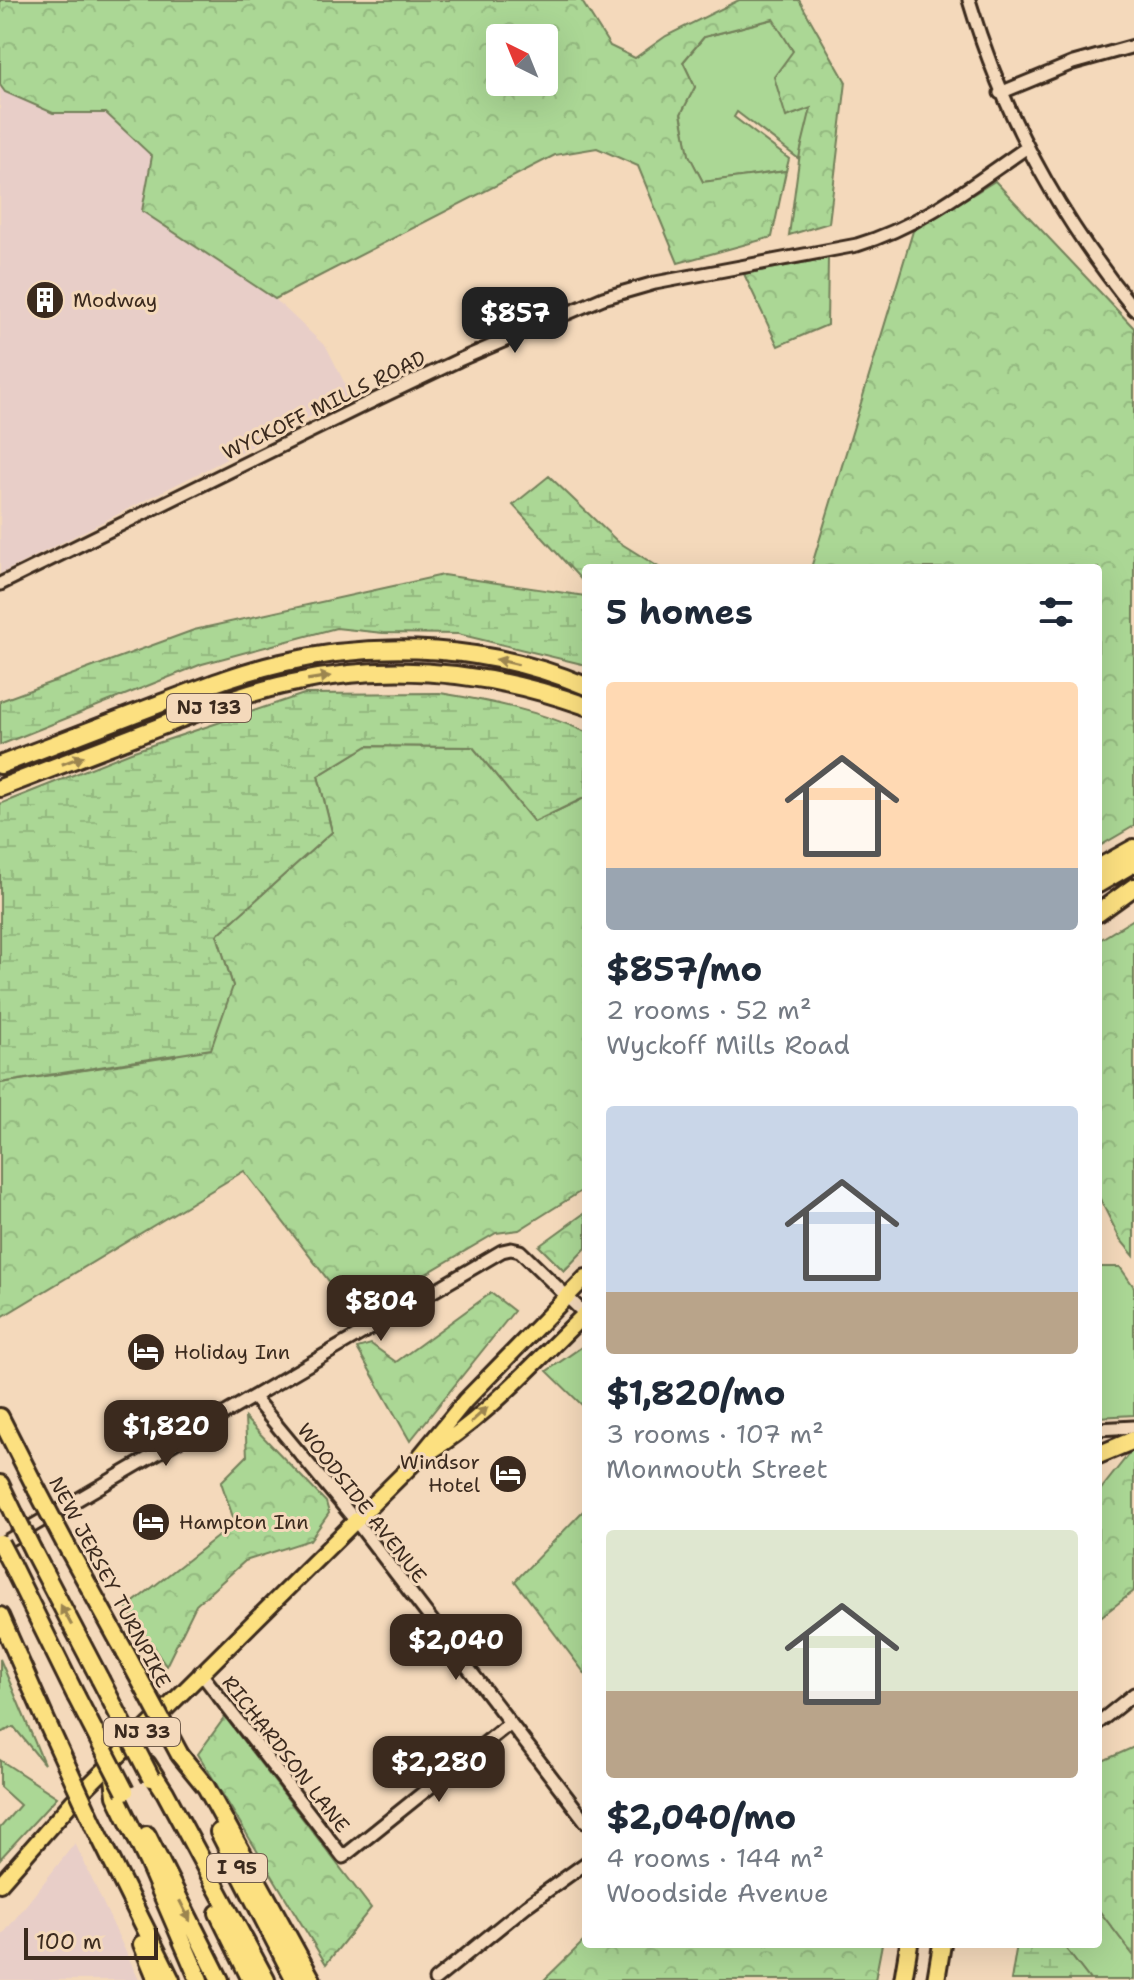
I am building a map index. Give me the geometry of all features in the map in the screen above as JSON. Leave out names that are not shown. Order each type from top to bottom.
[{"type":"highway","name":"NJ 133","points":[[0,765],[233,676],[326,654],[375,650],[447,652],[520,665],[582,684]]},
{"type":"highway","name":"NJ 133","points":[[0,788],[244,696],[325,677],[402,671],[461,675],[524,687],[582,705]]},
{"type":"highway","points":[[1102,867],[1134,848]]},
{"type":"highway","points":[[1102,882],[1134,863]]},
{"type":"highway","points":[[1102,900],[1134,880]]},
{"type":"highway","points":[[1102,910],[1134,887]]},
{"type":"highway","name":"NEW JERSEY TURNPIKE","points":[[0,1417],[180,1755],[295,1980]]},
{"type":"highway","points":[[1102,1453],[1134,1440]]},
{"type":"highway","name":"I 95","points":[[0,1484],[100,1679],[154,1776],[251,1980]]},
{"type":"highway","points":[[0,1544],[113,1768],[120,1793],[199,1980]]},
{"type":"highway","points":[[0,1616],[95,1827],[171,1980]]},
{"type":"highway","points":[[180,1755],[206,1787],[312,1980]]},
{"type":"highway","points":[[154,1776],[266,1980]]},
{"type":"highway","points":[[120,1793],[220,1980]]},
{"type":"highway","points":[[110,1856],[131,1920],[157,1980]]},
{"type":"highway","points":[[903,1980],[908,1948]]},
{"type":"highway","points":[[936,1980],[941,1948]]},
{"type":"main road","name":"NJ 33","points":[[0,1884],[62,1813],[200,1672],[416,1461],[465,1401],[582,1281]]},
{"type":"main road","name":"NJ 33","points":[[416,1461],[452,1439],[582,1318]]},
{"type":"street","points":[[969,0],[1000,93],[1026,148],[1077,235],[1134,309]]},
{"type":"street","points":[[1000,93],[1073,63],[1134,46]]},
{"type":"street","name":"WYCKOFF MILLS ROAD","points":[[0,584],[388,394],[603,298],[655,283],[857,245],[879,238],[933,212],[1026,148]]},
{"type":"street","points":[[0,1544],[507,1249],[520,1251],[582,1310]]},
{"type":"street","name":"WOODSIDE AVENUE","points":[[254,1398],[355,1520],[582,1817]]},
{"type":"street","points":[[1102,1429],[1134,1427]]},
{"type":"street","name":"RICHARDSON LANE","points":[[200,1672],[343,1857],[510,1723]]},
{"type":"street","points":[[1102,1720],[1134,1694]]},
{"type":"street","points":[[435,1980],[526,1906],[582,1866]]},
{"type":"shaded area","points":[[0,85],[5,92],[53,113],[106,113],[153,156],[142,211],[275,299],[327,348],[351,396],[0,574]]},
{"type":"shaded area","points":[[75,1843],[139,1980],[0,1980],[0,1938]]},
{"type":"green space","points":[[0,0],[581,0],[610,46],[635,58],[666,36],[739,0],[799,0],[846,82],[829,223],[789,235],[800,153],[811,108],[786,117],[774,77],[793,51],[773,19],[704,37],[683,62],[695,87],[681,114],[689,155],[703,182],[786,171],[772,237],[678,263],[638,166],[597,148],[555,155],[275,299],[142,211],[152,156],[106,113],[53,113],[5,92],[0,85]]},
{"type":"green space","points":[[774,19],[793,51],[787,117],[812,107],[799,159],[737,112],[734,117],[789,159],[786,171],[703,182],[689,156],[681,113],[695,87],[683,62],[704,37]]},
{"type":"green space","points":[[995,181],[1134,328],[1134,826],[1102,845],[1102,564],[812,564],[913,231]]},
{"type":"green space","points":[[828,258],[827,325],[778,346],[744,274]]},
{"type":"green space","points":[[549,476],[617,541],[654,564],[582,564],[582,581],[513,505]]},
{"type":"green space","points":[[443,575],[582,595],[582,664],[458,634],[383,633],[336,628],[202,664],[0,745],[0,701],[194,630]]},
{"type":"green space","points":[[440,693],[550,718],[582,730],[582,799],[534,822],[473,747],[367,746],[318,776],[332,832],[217,935],[233,986],[211,1049],[0,1083],[0,804],[131,752],[304,694]]},
{"type":"green space","points":[[367,746],[473,747],[534,822],[582,799],[582,1191],[519,1230],[496,1233],[383,1299],[352,1311],[244,1171],[0,1318],[0,1083],[175,1056],[233,986],[217,935],[332,832],[318,776]]},
{"type":"green space","points":[[1134,919],[1134,1256],[1120,1239],[1102,1203],[1102,939]]},
{"type":"green space","points":[[582,1215],[582,1252],[564,1271],[539,1246]]},
{"type":"green space","points":[[1102,1267],[1120,1267],[1134,1287],[1134,1415],[1102,1417]]},
{"type":"green space","points":[[491,1293],[514,1311],[410,1441],[357,1348],[371,1344],[396,1362]]},
{"type":"green space","points":[[582,1347],[582,1405],[547,1371]]},
{"type":"green space","points":[[245,1418],[326,1502],[329,1513],[310,1540],[245,1561],[196,1605],[166,1666],[126,1608],[235,1523],[221,1482],[247,1456]]},
{"type":"green space","points":[[1134,1450],[1134,1591],[1102,1616],[1102,1488]]},
{"type":"green space","points":[[582,1512],[582,1670],[515,1581]]},
{"type":"green space","points":[[0,1659],[44,1764],[14,1727],[0,1733]]},
{"type":"green space","points":[[225,1717],[371,1908],[326,1964],[198,1754]]},
{"type":"green space","points":[[1134,1747],[1134,1956],[1102,1914],[1102,1761]]},
{"type":"green space","points":[[0,1760],[57,1797],[0,1859],[0,1828],[20,1805],[0,1787]]},
{"type":"green space","points":[[1102,1914],[1134,1956],[1134,1980],[1090,1980],[1065,1948],[1102,1948]]},
{"type":"green space","points":[[582,1943],[582,1948],[881,1948],[875,1980],[544,1980]]},
{"type":"green space","points":[[1016,1948],[1065,1948],[1090,1980],[1011,1980]]},
{"type":"place","name":"Modway","points":[[45,300]]},
{"type":"place","name":"Holiday Inn","points":[[146,1352]]},
{"type":"place","name":"Windsor Hotel","points":[[508,1474]]},
{"type":"place","name":"Hampton Inn","points":[[151,1522]]}]
